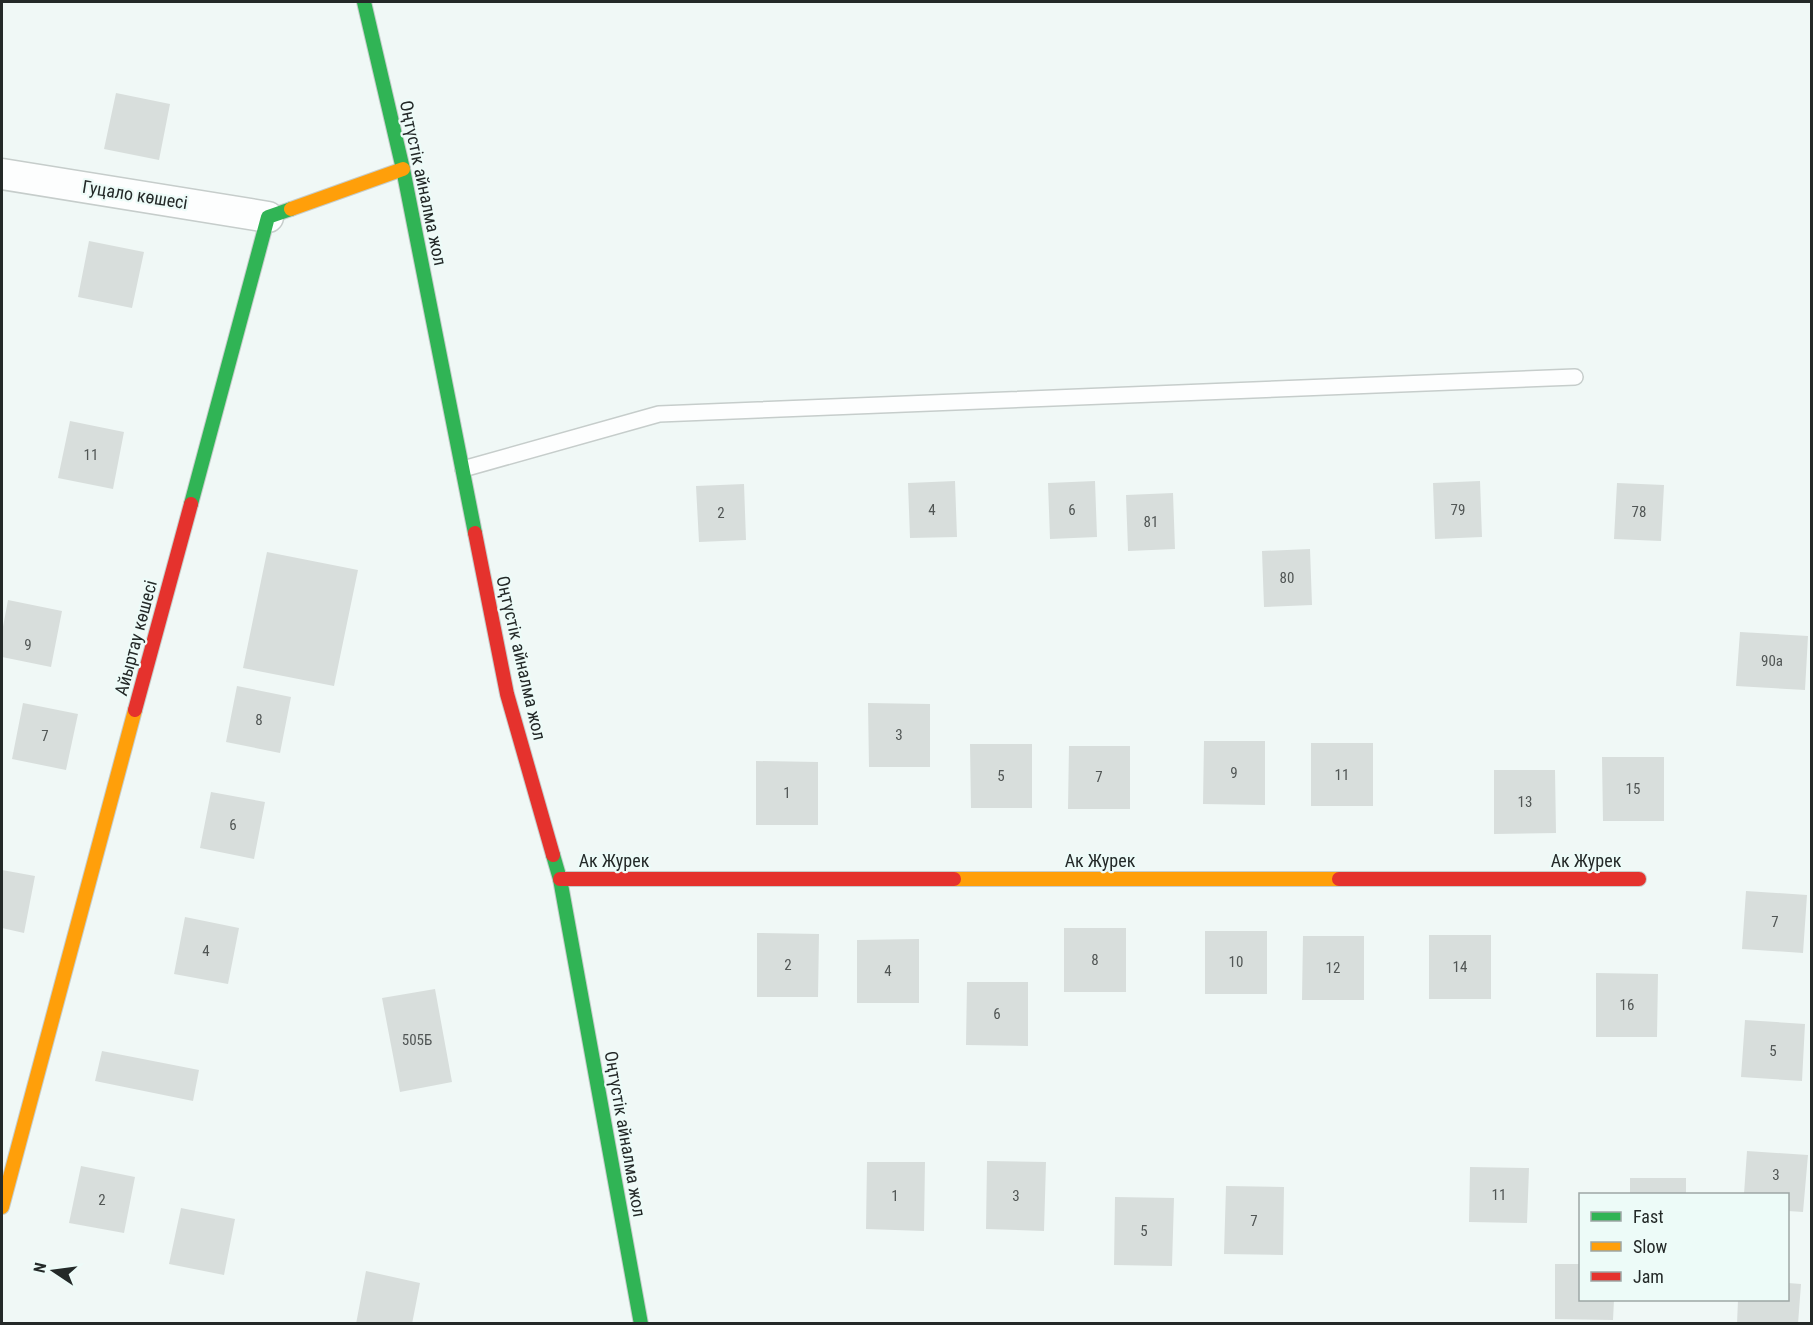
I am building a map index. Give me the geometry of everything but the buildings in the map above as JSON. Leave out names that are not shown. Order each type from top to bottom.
[{"type":"main road","name":"Оңтүстік айналма жол","points":[[364,2],[403,169],[507,694],[560,879],[641,1323]]},
{"type":"main road","points":[[268,217],[403,169]]},
{"type":"main road","name":"Айыртау көшесі","points":[[2,1207],[268,217]]},
{"type":"main road","name":"Ак Журек","points":[[560,879],[1639,879]]},
{"type":"street","name":"Гуцало көшесі","points":[[2,174],[268,217]]},
{"type":"lane","points":[[463,469],[659,414],[1575,377]]},
{"type":"traffic: fast","points":[[364,2],[403,169],[475,533]]},
{"type":"traffic: fast","points":[[191,504],[268,217],[291,209]]},
{"type":"traffic: fast","points":[[553,855],[560,879],[641,1324]]},
{"type":"traffic: slow","points":[[291,209],[403,169]]},
{"type":"traffic: slow","points":[[2,1207],[135,710]]},
{"type":"traffic: slow","points":[[954,879],[1339,879]]},
{"type":"traffic: jam","points":[[135,710],[191,504]]},
{"type":"traffic: jam","points":[[475,533],[507,694],[553,855]]},
{"type":"traffic: jam","points":[[560,879],[954,879]]},
{"type":"traffic: jam","points":[[1339,879],[1639,879]]}]
